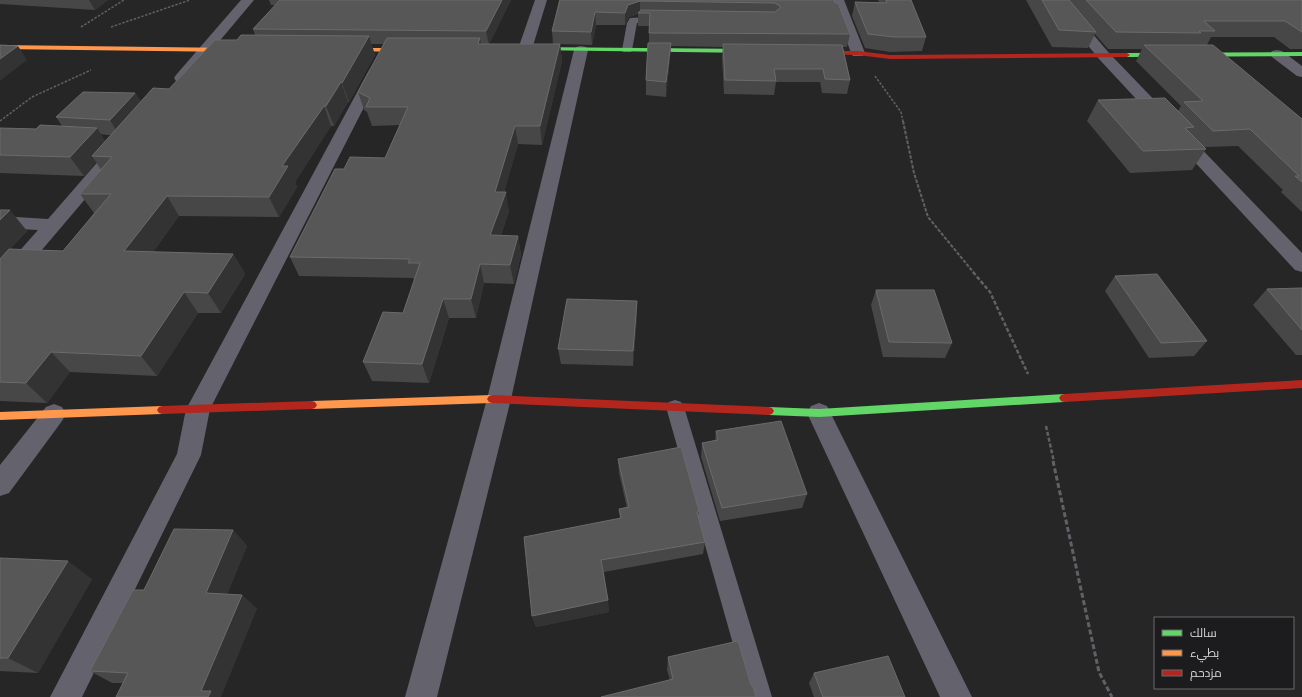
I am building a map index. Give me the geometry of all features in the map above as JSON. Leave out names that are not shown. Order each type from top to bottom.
[{"type":"street","points":[[170,90],[248,0]]},
{"type":"street","points":[[541,0],[521,50],[763,52]]},
{"type":"street","points":[[838,0],[858,52]]},
{"type":"street","points":[[1058,0],[1104,56],[1302,265]]},
{"type":"street","points":[[0,47],[244,50]]},
{"type":"street","points":[[331,50],[417,50]]},
{"type":"street","points":[[66,697],[189,455],[198,409],[386,50]]},
{"type":"street","points":[[421,697],[499,399],[581,50]]},
{"type":"street","points":[[803,52],[858,52],[890,57],[1302,54]]},
{"type":"street","points":[[1278,54],[1302,73]]},
{"type":"street","points":[[0,286],[128,139],[102,141]]},
{"type":"street","points":[[0,222],[53,225]]},
{"type":"street","points":[[0,416],[499,399],[819,413],[1302,384]]},
{"type":"street","points":[[819,413],[956,697]]},
{"type":"street","points":[[0,485],[54,414]]},
{"type":"lane","points":[[627,50],[632,23],[634,20],[671,19]]},
{"type":"lane","points":[[675,407],[760,697]]},
{"type":"path","points":[[48,48],[124,0]]},
{"type":"path","points":[[108,28],[190,0]]},
{"type":"path","points":[[858,52],[901,112],[914,173],[928,217],[990,292],[1040,400],[1099,672],[1112,697]]},
{"type":"path","points":[[0,121],[32,97],[98,67]]},
{"type":"building","points":[[280,0],[502,0],[486,31],[253,29]]},
{"type":"building","points":[[560,0],[834,0],[835,3],[838,3],[850,34],[649,33],[650,13],[638,13],[641,10],[775,12],[781,7],[775,3],[640,1],[628,5],[625,13],[595,12],[591,32],[552,31]]},
{"type":"building","points":[[886,0],[911,0],[926,37],[894,37],[868,34],[855,2],[887,3]]},
{"type":"building","points":[[1042,0],[1069,0],[1096,32],[1059,30]]},
{"type":"building","points":[[1086,0],[1302,0],[1302,32],[1285,21],[1204,21],[1215,31],[1199,31],[1201,33],[1116,32]]},
{"type":"building","points":[[241,35],[369,36],[342,83],[341,82],[326,106],[324,106],[282,166],[288,166],[269,197],[167,196],[124,251],[233,254],[208,293],[184,292],[141,356],[51,352],[26,383],[0,382],[0,259],[9,249],[63,251],[111,194],[80,194],[112,157],[92,156],[153,88],[169,89],[215,40],[237,40]]},
{"type":"building","points":[[387,38],[480,38],[478,44],[560,44],[540,126],[515,126],[495,192],[506,192],[490,235],[518,236],[510,265],[480,264],[471,299],[443,299],[422,364],[363,362],[383,312],[403,313],[420,263],[408,263],[410,259],[290,257],[335,169],[344,169],[350,157],[385,158],[408,107],[366,107],[370,98],[358,92]]},
{"type":"building","points":[[648,43],[671,43],[666,82],[646,80]]},
{"type":"building","points":[[723,44],[842,45],[850,80],[825,79],[823,69],[774,69],[776,81],[725,80]]},
{"type":"building","points":[[0,45],[18,46],[0,59]]},
{"type":"building","points":[[1144,45],[1213,45],[1302,119],[1302,182],[1295,176],[1299,176],[1250,129],[1213,131],[1184,102],[1203,101]]},
{"type":"building","points":[[83,92],[135,93],[110,120],[56,117]]},
{"type":"building","points":[[1165,98],[1194,127],[1185,128],[1206,149],[1143,151],[1098,100]]},
{"type":"building","points":[[40,125],[97,128],[70,157],[0,155],[0,128],[36,129]]},
{"type":"building","points":[[0,210],[10,210],[0,220]]},
{"type":"building","points":[[1157,274],[1207,341],[1161,343],[1115,276]]},
{"type":"building","points":[[1302,288],[1302,330],[1267,289]]},
{"type":"building","points":[[876,290],[934,290],[952,343],[889,342]]},
{"type":"building","points":[[567,299],[637,301],[633,351],[558,349]]},
{"type":"building","points":[[781,421],[807,494],[722,508],[702,443],[718,440],[716,431]]},
{"type":"building","points":[[681,447],[699,511],[697,512],[705,542],[601,560],[608,600],[532,616],[524,537],[621,518],[619,509],[629,507],[618,459]]},
{"type":"building","points":[[174,529],[233,530],[206,593],[242,595],[201,691],[211,691],[208,697],[116,697],[128,673],[90,671],[133,590],[144,590]]},
{"type":"building","points":[[0,558],[68,561],[8,658],[0,658]]},
{"type":"building","points":[[738,641],[756,697],[601,697],[673,679],[668,657]]},
{"type":"building","points":[[888,656],[905,697],[823,697],[814,673]]},
{"type":"traffic: fast","points":[[532,49],[753,51]]},
{"type":"traffic: fast","points":[[1127,55],[1302,54]]},
{"type":"traffic: fast","points":[[769,411],[819,413],[1064,398]]},
{"type":"traffic: slow","points":[[0,47],[235,50]]},
{"type":"traffic: slow","points":[[344,50],[411,50]]},
{"type":"traffic: slow","points":[[312,405],[492,399]]},
{"type":"traffic: slow","points":[[0,416],[162,410]]},
{"type":"traffic: jam","points":[[814,52],[858,53],[890,57],[1127,55]]},
{"type":"traffic: jam","points":[[1064,398],[1302,384]]},
{"type":"traffic: jam","points":[[492,399],[769,411]]},
{"type":"traffic: jam","points":[[162,410],[312,405]]}]
